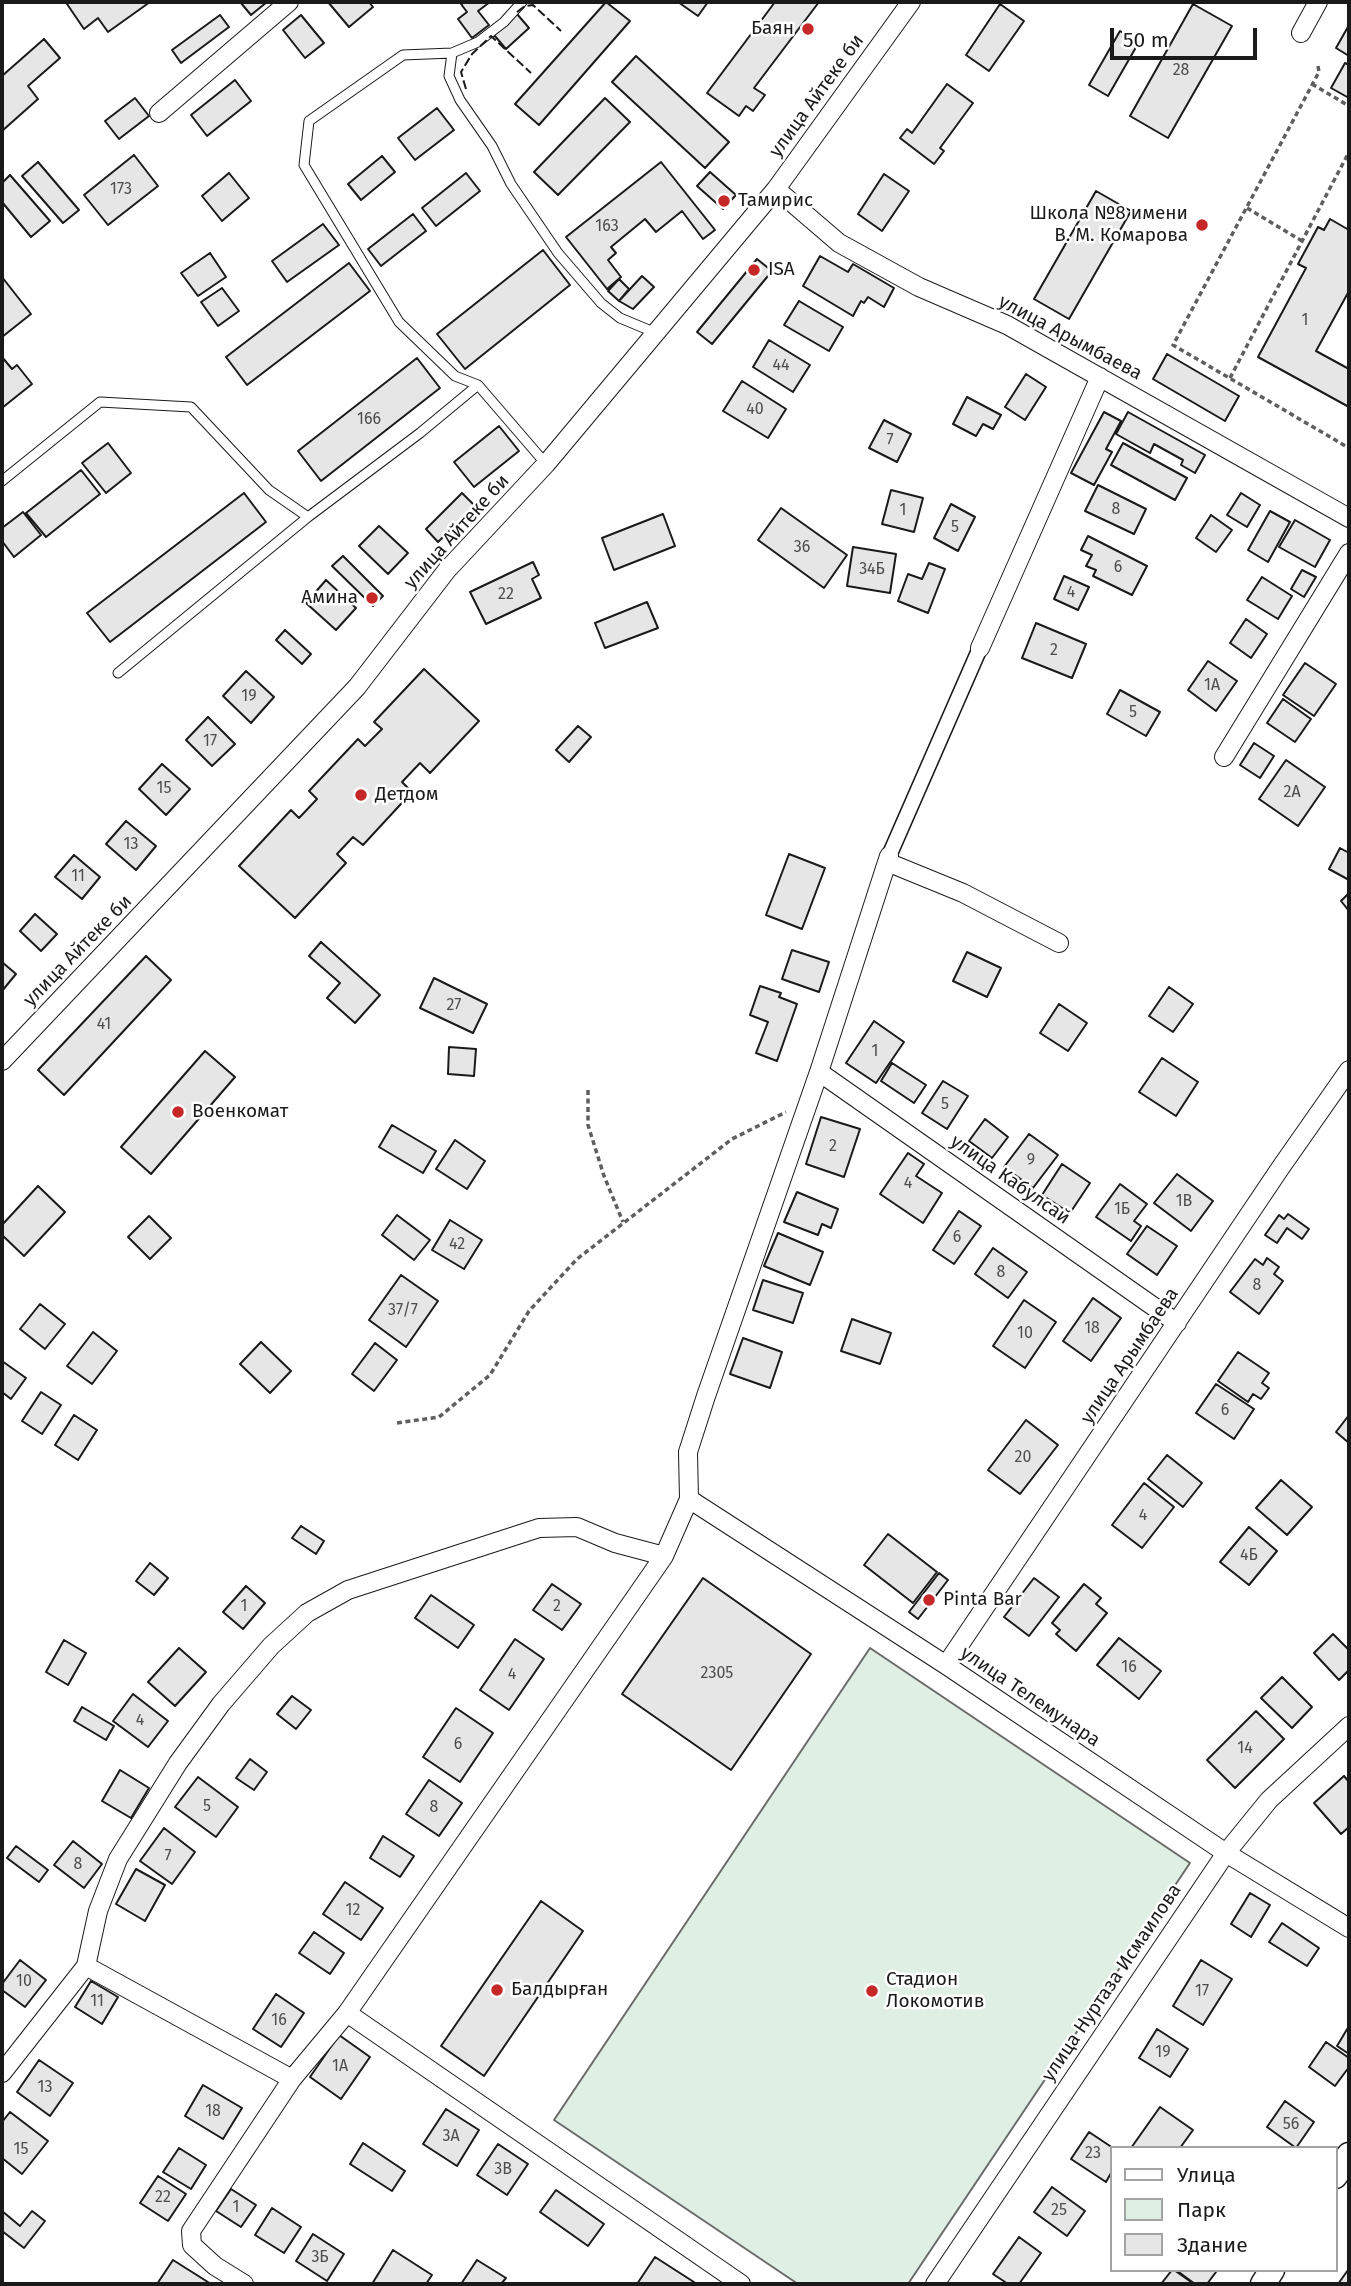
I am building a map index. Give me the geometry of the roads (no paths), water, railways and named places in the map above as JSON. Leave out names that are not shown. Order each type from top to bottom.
[{"type":"main road","points":[[1337,2173],[1349,2155]]},
{"type":"street","points":[[159,113],[289,2]]},
{"type":"street","name":"улица Айтеке би","points":[[2,1061],[357,687],[447,570],[546,464],[776,189],[911,2]]},
{"type":"street","points":[[1301,33],[1318,2]]},
{"type":"street","name":"улица Арымбаева","points":[[776,189],[839,243],[919,287],[1007,325],[1349,518]]},
{"type":"street","points":[[244,2284],[215,2266],[192,2245],[191,2231],[292,2079],[347,2013],[664,1556],[690,1499],[688,1452],[819,1072],[888,859],[1100,377]]},
{"type":"street","points":[[1224,757],[1349,553]]},
{"type":"street","points":[[888,859],[963,893],[1059,943]]},
{"type":"street","name":"улица Арымбаева","points":[[946,1665],[1349,1070]]},
{"type":"street","name":"улица Кабулсай","points":[[819,1072],[1177,1323]]},
{"type":"street","name":"улица Телемунара","points":[[690,1499],[946,1665],[1226,1853],[1349,1928]]},
{"type":"street","points":[[2,2073],[86,1966],[98,1911],[118,1859],[178,1763],[221,1704],[271,1646],[307,1613],[348,1590],[539,1528],[577,1527],[615,1543],[664,1556]]},
{"type":"street","name":"улица Нуртаза Исмаилова","points":[[935,2284],[1226,1853],[1269,1800],[1349,1726]]},
{"type":"street","points":[[86,1966],[292,2079]]},
{"type":"street","points":[[347,2013],[741,2284]]},
{"type":"lane","points":[[522,2],[504,22],[478,42],[452,54],[403,55],[309,121],[303,165],[399,322],[455,376],[478,385],[546,464]]},
{"type":"lane","points":[[452,54],[449,76],[460,100],[492,146],[511,184],[558,253],[601,303],[620,318],[656,333]]},
{"type":"lane","points":[[118,673],[308,517],[421,433],[478,385]]},
{"type":"lane","points":[[2,481],[100,402],[191,407],[269,490],[308,517]]},
{"type":"place","name":"Баян","points":[[808,29]]},
{"type":"place","name":"Тамирис","points":[[724,201]]},
{"type":"place","name":"Школа №8 имени В. М. Комарова","points":[[1202,225]]},
{"type":"place","name":"ISA","points":[[754,270]]},
{"type":"place","name":"Амина","points":[[372,598]]},
{"type":"place","name":"Детдом","points":[[361,795]]},
{"type":"place","name":"Военкомат","points":[[178,1112]]},
{"type":"place","name":"Pinta Bar","points":[[929,1600]]},
{"type":"place","name":"Балдырған","points":[[497,1990]]},
{"type":"place","name":"Стадион Локомотив","points":[[872,1991]]}]
